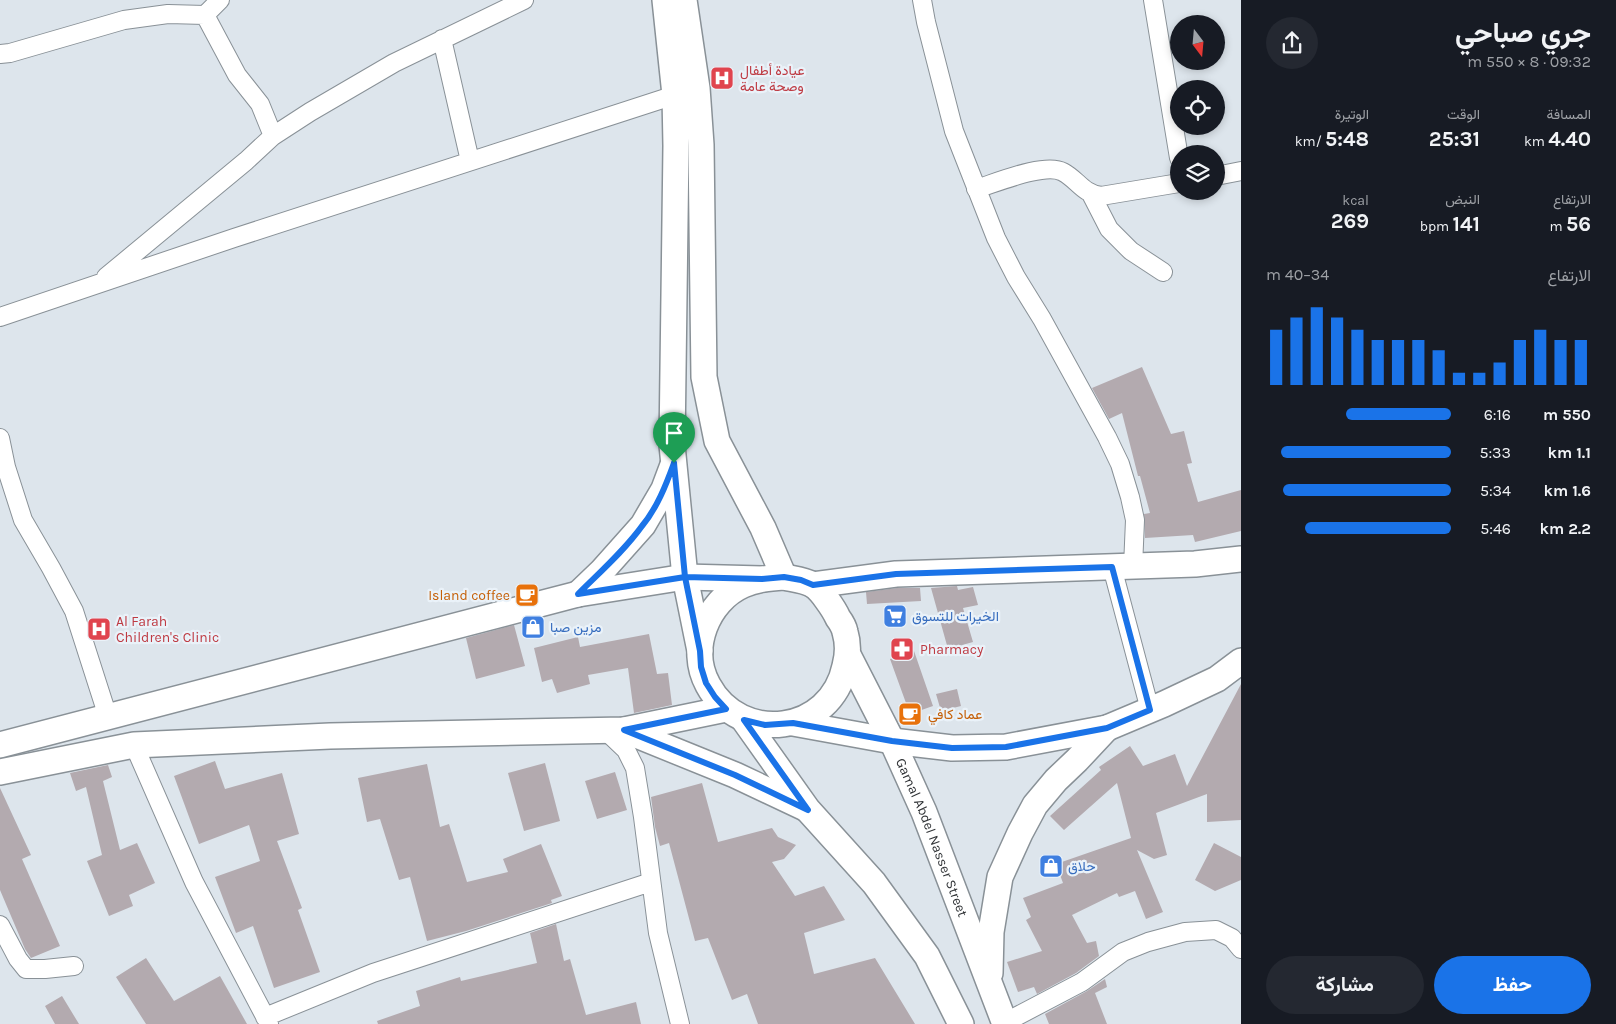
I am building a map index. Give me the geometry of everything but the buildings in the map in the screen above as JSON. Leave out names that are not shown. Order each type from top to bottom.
[{"type":"main road","points":[[665,0],[675,94],[676,146],[672,445],[685,577],[700,651],[701,667],[706,683],[715,697],[735,714],[808,810],[874,883],[898,914],[927,956],[961,1024]]},
{"type":"main road","points":[[684,0],[697,88],[702,145],[704,377],[717,440],[762,528],[773,578]]},
{"type":"main road","points":[[578,594],[602,571],[643,525],[664,489],[674,463]]},
{"type":"main road","points":[[813,585],[896,574],[1195,564],[1241,559]]},
{"type":"main road","points":[[0,745],[578,594],[685,577],[801,580],[813,585],[834,610],[845,632],[848,655],[843,678],[831,698],[814,714],[793,723]]},
{"type":"main road","points":[[700,651],[703,630],[712,612],[725,596],[742,585],[773,578]]},
{"type":"main road","name":"Gamal Abdel Nasser Street","points":[[848,655],[892,741],[924,812],[1005,1023]]},
{"type":"main road","points":[[0,772],[134,745],[330,736],[614,730],[735,714],[765,725],[793,723],[892,741],[952,748],[1006,747],[1107,728],[1217,679],[1241,661]]},
{"type":"main road","points":[[990,985],[990,932],[1000,878],[1020,833],[1034,805],[1107,728]]},
{"type":"main road","points":[[614,730],[735,775],[808,810]]},
{"type":"street","points":[[0,54],[124,20],[168,14],[205,15],[220,0]]},
{"type":"street","points":[[97,285],[246,161],[273,136],[394,63],[524,0]]},
{"type":"street","points":[[922,0],[951,122],[996,238],[1016,277],[1042,319],[1107,437],[1120,464],[1136,520],[1123,567],[1150,710]]},
{"type":"street","points":[[1153,0],[1177,145]]},
{"type":"street","points":[[205,15],[237,75],[260,104],[273,136]]},
{"type":"street","points":[[442,39],[470,161]]},
{"type":"street","points":[[0,318],[234,238],[675,94]]},
{"type":"street","points":[[976,189],[1034,171],[1049,169],[1061,171],[1091,194],[1101,196],[1170,185]]},
{"type":"street","points":[[1225,174],[1241,170]]},
{"type":"street","points":[[1091,194],[1108,229],[1131,251],[1163,272]]},
{"type":"street","points":[[0,438],[6,467],[23,520],[74,611],[108,717]]},
{"type":"street","points":[[614,730],[635,768],[658,933],[680,1024]]},
{"type":"street","points":[[134,745],[194,882],[267,1021],[373,973],[651,882]]},
{"type":"street","points":[[0,925],[18,959],[26,969],[74,966]]},
{"type":"street","points":[[1005,1023],[1082,982],[1123,952],[1148,942],[1185,932],[1216,930],[1232,938],[1241,949]]},
{"type":"place","name":"عيادة أطفال وصحة عامة","points":[[722,78]]},
{"type":"place","name":"Island coffee","points":[[527,595]]},
{"type":"place","name":"الخيرات للتسوق","points":[[895,616]]},
{"type":"place","name":"مزين صبا","points":[[533,627]]},
{"type":"place","name":"Al Farah Children's Clinic","points":[[99,629]]},
{"type":"place","name":"Pharmacy","points":[[902,649]]},
{"type":"place","name":"عماد كافي","points":[[910,714]]},
{"type":"place","name":"حلاق","points":[[1051,866]]},
{"type":"route","points":[[674,463],[664,489],[643,525],[602,571],[578,594],[685,577],[762,579],[784,577],[801,580],[813,585],[896,574],[1112,567],[1150,710],[1107,728],[1006,747],[952,748],[892,741],[793,723],[765,725],[744,720],[808,810],[735,775],[624,730],[726,709],[706,683],[701,667],[700,651],[685,577],[674,463]]}]
